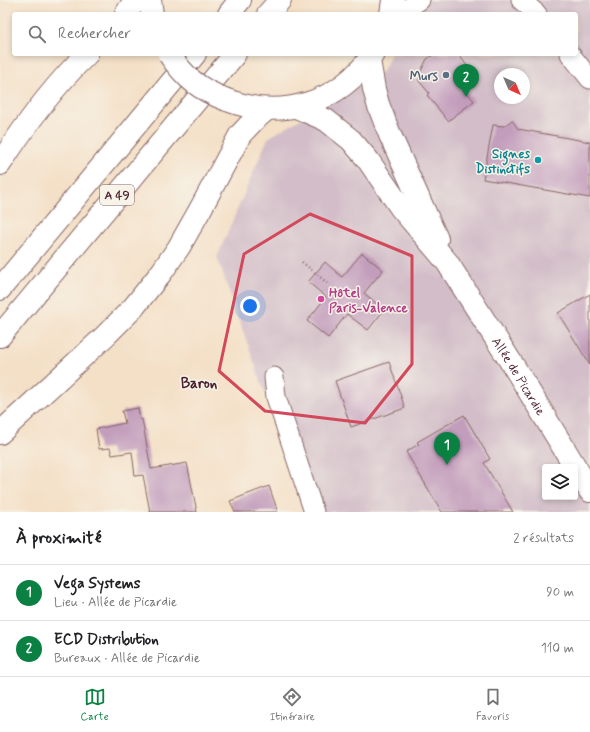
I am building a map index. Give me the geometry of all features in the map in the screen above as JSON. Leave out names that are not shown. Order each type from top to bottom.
[{"type":"main road","points":[[127,12],[135,0]]},
{"type":"main road","points":[[150,0],[152,12]]},
{"type":"main road","points":[[231,12],[240,0]]},
{"type":"main road","points":[[270,12],[280,0]]},
{"type":"main road","points":[[391,12],[393,0]]},
{"type":"main road","points":[[0,164],[39,109],[85,56]]},
{"type":"main road","points":[[170,56],[192,82],[212,95],[249,107],[267,109],[296,107],[310,103],[336,90],[359,72],[371,57]]},
{"type":"main road","name":"A 49","points":[[0,289],[193,56]]},
{"type":"main road","name":"A 49","points":[[0,336],[233,56]]},
{"type":"main road","name":"Allée de Picardie","points":[[371,57],[374,90],[383,116],[447,262]]},
{"type":"main road","name":"Allée de Picardie","points":[[296,107],[326,120],[344,133],[354,143],[402,208],[447,262],[516,370],[590,491]]},
{"type":"main road","points":[[0,433],[104,337],[133,308],[161,273],[179,247],[240,136],[254,120],[267,109]]},
{"type":"street","points":[[403,12],[420,0]]},
{"type":"street","points":[[521,0],[534,12]]},
{"type":"street","points":[[572,56],[590,80]]},
{"type":"street","points":[[274,377],[276,397],[314,512]]},
{"type":"path","points":[[302,262],[327,283]]},
{"type":"highlighted area","points":[[310,214],[412,256],[412,364],[365,423],[265,411],[219,371],[244,254]]},
{"type":"shaded area","points":[[426,0],[590,0],[590,512],[307,512],[217,257],[268,138],[383,71],[390,56],[578,56],[578,12],[417,12]]},
{"type":"building","points":[[431,56],[460,56],[475,76],[462,86],[474,101],[448,121],[427,95],[429,93],[419,81],[420,73],[427,59]]},
{"type":"building","name":"Signes Distinctifs","points":[[512,120],[518,129],[590,142],[590,198],[483,179],[493,125],[504,126]]},
{"type":"building","points":[[362,253],[383,270],[364,293],[384,310],[368,330],[347,314],[328,338],[307,321],[326,297],[308,282],[325,262],[342,277]]},
{"type":"building","points":[[590,294],[590,365],[558,313]]},
{"type":"building","points":[[389,362],[405,408],[351,427],[335,381]]},
{"type":"building","points":[[138,408],[140,420],[142,419],[151,469],[187,463],[197,512],[150,512],[143,475],[135,476],[132,452],[112,455],[110,448],[99,449],[96,429],[125,423],[122,411]]},
{"type":"building","points":[[464,415],[490,459],[484,463],[513,512],[442,512],[406,452],[419,444],[417,442]]},
{"type":"building","points":[[269,486],[278,512],[235,512],[230,501]]},
{"type":"place","name":"Murs","points":[[446,75]]},
{"type":"place","name":"ECD Distribution","points":[[466,97]]},
{"type":"place","name":"Signes Distinctifs","points":[[538,160]]},
{"type":"place","name":"Hôtel Paris-Valence","points":[[321,299]]},
{"type":"place","name":"Vega Systems","points":[[447,465]]},
{"type":"district","name":"Baron","points":[[199,383]]}]
